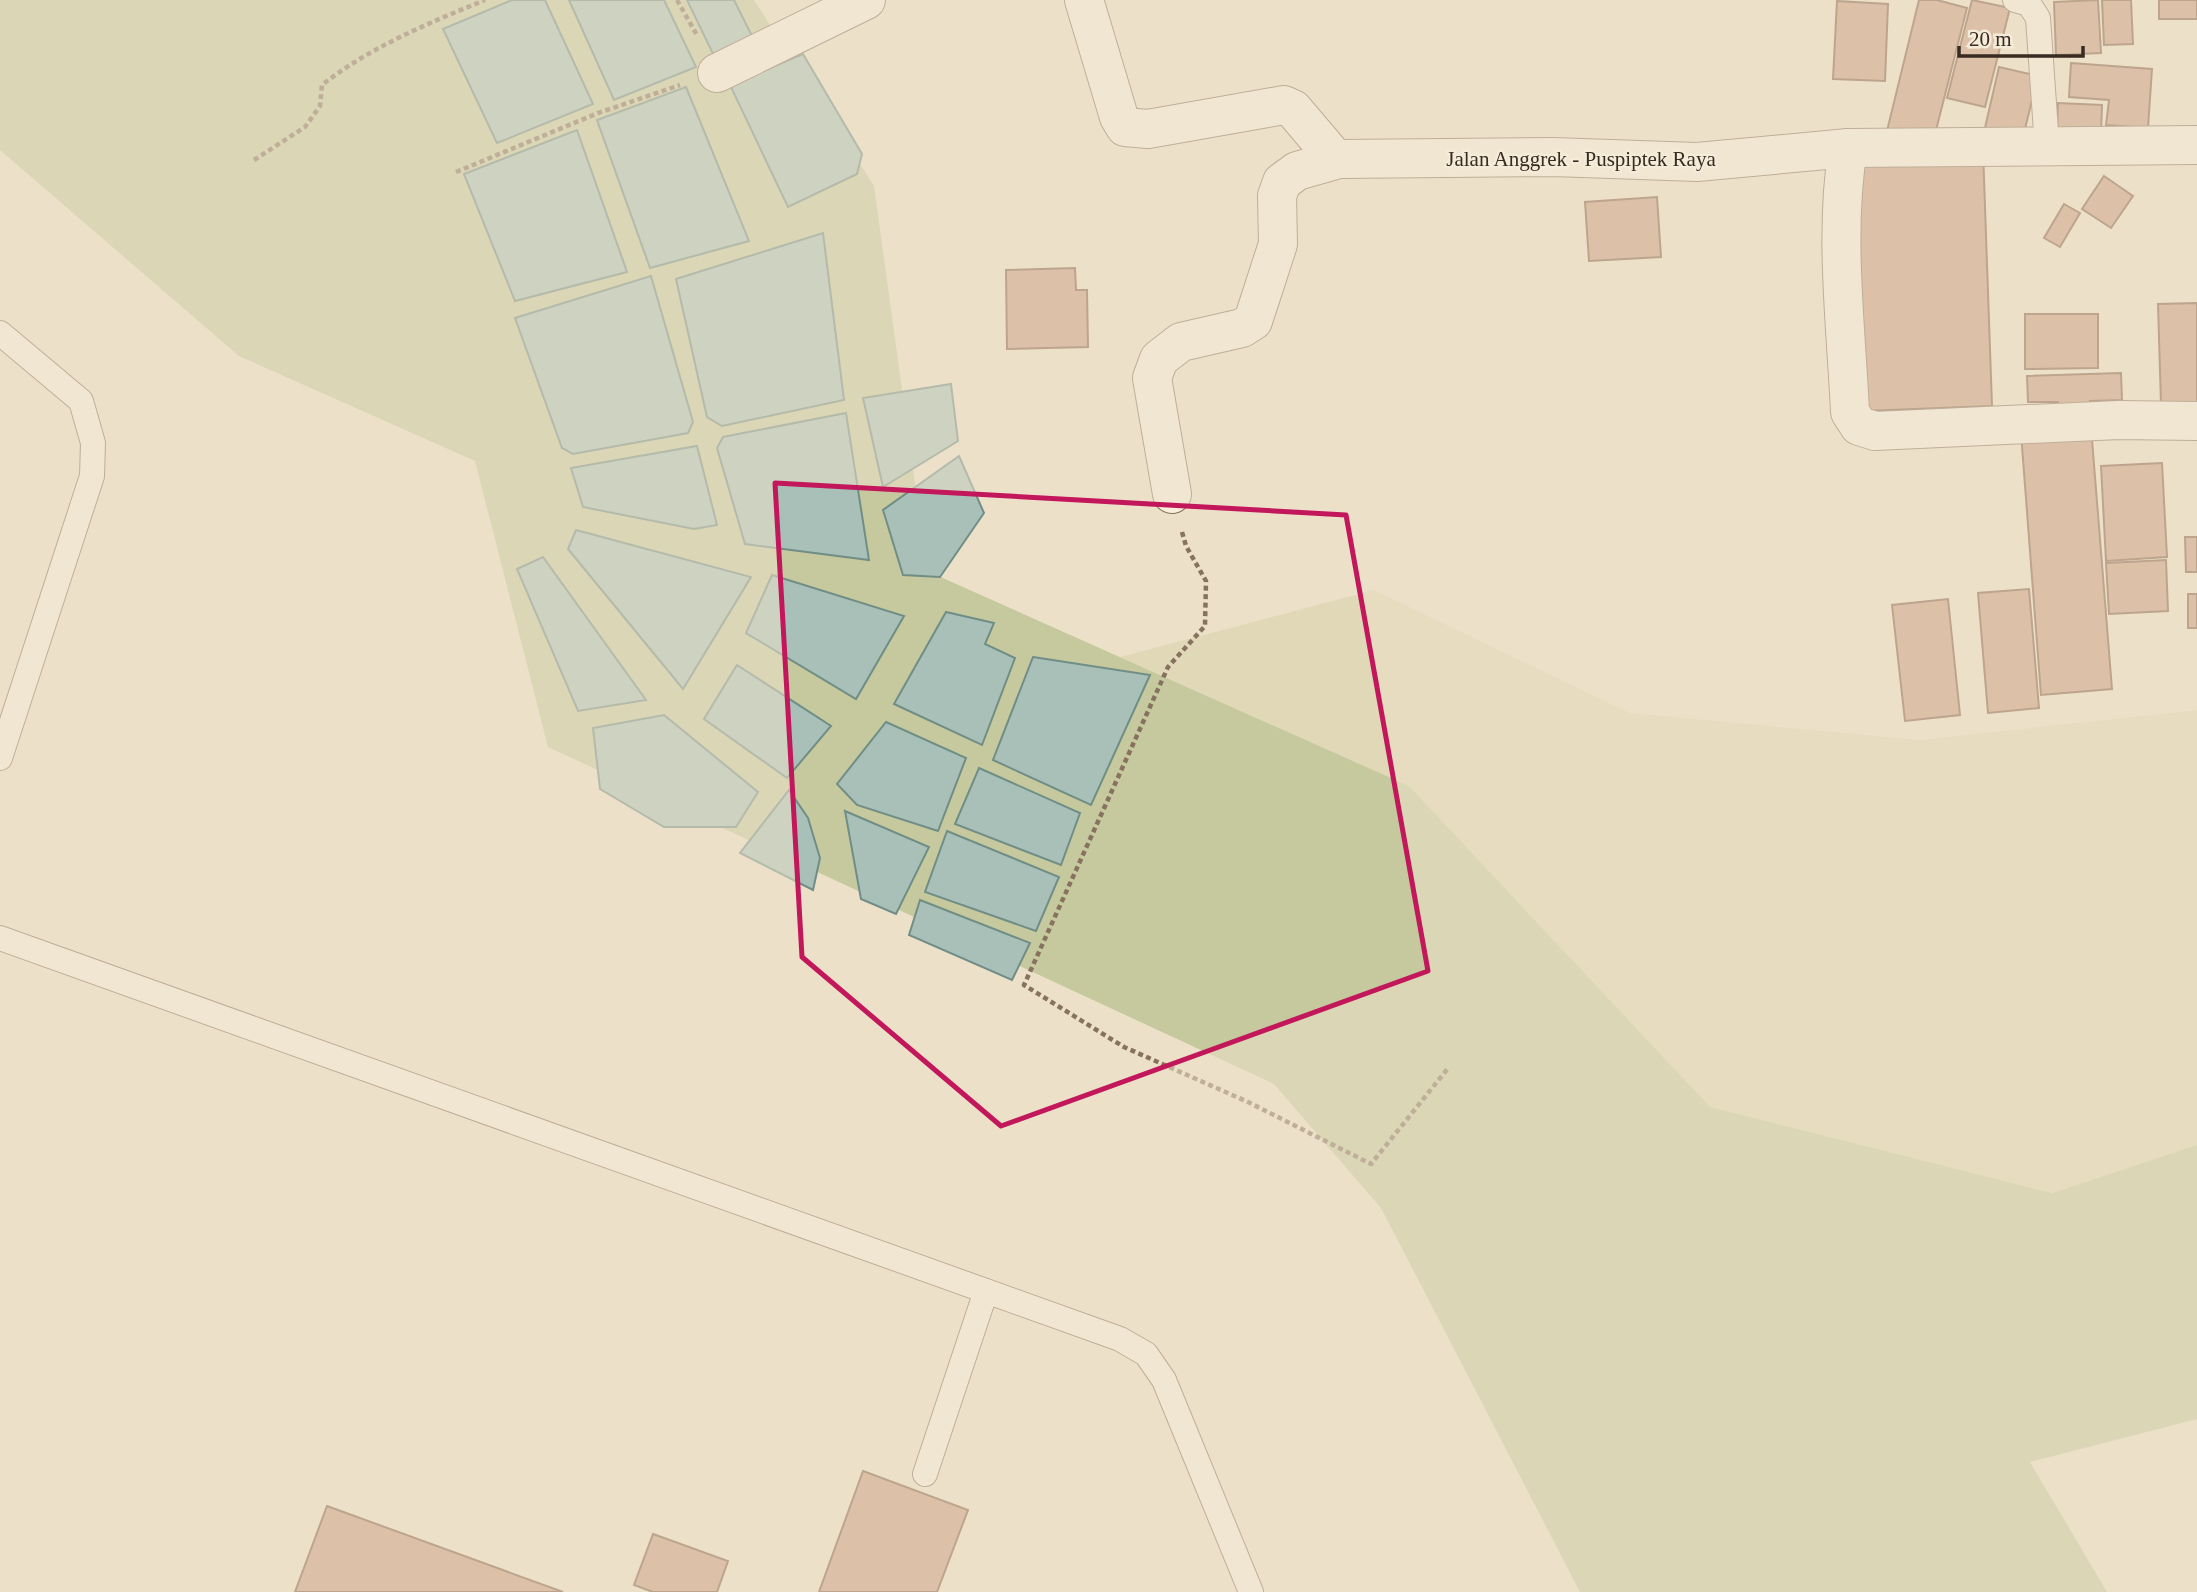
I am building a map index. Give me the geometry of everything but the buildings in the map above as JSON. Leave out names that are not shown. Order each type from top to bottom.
[{"type":"street","points":[[716,73],[866,0]]},
{"type":"street","points":[[1084,0],[1119,117],[1125,127],[1148,129],[1284,105],[1293,109],[1332,155],[1339,159]]},
{"type":"street","name":"Jalan Anggrek - Puspiptek Raya","points":[[1172,494],[1152,378],[1159,359],[1181,342],[1242,328],[1253,321],[1278,244],[1277,196],[1282,182],[1297,171],[1339,159],[1553,157],[1697,162],[1848,148],[2197,145]]},
{"type":"street","points":[[1848,148],[1842,185],[1842,243],[1850,412],[1858,426],[1875,431],[2119,420],[2197,421]]},
{"type":"lane","points":[[2015,0],[2029,4],[2038,18],[2048,146]]},
{"type":"lane","points":[[0,333],[81,401],[93,443],[92,477],[0,758]]},
{"type":"lane","points":[[0,938],[1120,1339],[1146,1354],[1164,1380],[1251,1592]]},
{"type":"lane","points":[[925,1474],[986,1291]]},
{"type":"path","points":[[254,160],[305,127],[320,106],[322,85],[348,65],[434,21],[485,0]]},
{"type":"path","points":[[456,172],[598,113],[716,73]]},
{"type":"path","points":[[1172,494],[1186,547],[1206,581],[1205,626],[1168,667],[1024,985],[1124,1047],[1248,1102],[1371,1164],[1449,1068]]},
{"type":"highlighted area","points":[[775,483],[1346,515],[1428,971],[1001,1126],[802,957]]},
{"type":"shaded area","points":[[1374,590],[1630,713],[1920,740],[2197,710],[2197,1145],[2052,1193],[1710,1107],[1409,786],[1120,657]]},
{"type":"green space","points":[[0,0],[754,0],[874,186],[927,571],[1409,786],[1710,1107],[2052,1193],[2197,1145],[2197,1419],[2030,1462],[2107,1592],[1580,1592],[1381,1208],[1274,1084],[548,747],[475,461],[239,356],[0,150]]},
{"type":"water","points":[[512,0],[545,0],[593,104],[497,143],[443,29]]},
{"type":"water","points":[[569,0],[664,0],[696,67],[614,100]]},
{"type":"water","points":[[687,0],[734,0],[754,40],[716,60]]},
{"type":"water","points":[[803,54],[862,154],[857,174],[788,207],[730,85]]},
{"type":"water","points":[[686,87],[749,241],[650,268],[597,120]]},
{"type":"water","points":[[577,130],[627,272],[515,301],[464,174]]},
{"type":"water","points":[[823,233],[844,400],[722,426],[707,417],[676,279]]},
{"type":"water","points":[[651,276],[693,422],[688,433],[573,454],[562,448],[515,318]]},
{"type":"water","points":[[951,384],[958,441],[883,487],[863,398]]},
{"type":"water","points":[[846,413],[869,560],[745,544],[717,448],[723,437]]},
{"type":"water","points":[[697,446],[717,525],[694,529],[583,507],[571,468]]},
{"type":"water","points":[[959,456],[984,513],[940,577],[903,575],[883,510]]},
{"type":"water","points":[[576,530],[751,577],[683,689],[568,549]]},
{"type":"water","points":[[543,557],[646,700],[578,711],[517,569]]},
{"type":"water","points":[[772,575],[904,616],[856,699],[746,633]]},
{"type":"water","points":[[946,612],[994,623],[985,644],[1015,658],[982,745],[894,704]]},
{"type":"water","points":[[1033,657],[1150,675],[1091,805],[993,760]]},
{"type":"water","points":[[737,665],[831,726],[787,778],[704,719]]},
{"type":"water","points":[[664,715],[758,792],[736,827],[664,827],[600,789],[593,728]]},
{"type":"water","points":[[886,722],[966,758],[938,831],[857,805],[837,784]]},
{"type":"water","points":[[979,768],[1080,813],[1061,865],[955,824]]},
{"type":"water","points":[[789,790],[808,818],[820,858],[813,890],[740,853]]},
{"type":"water","points":[[845,811],[929,847],[896,914],[861,899]]},
{"type":"water","points":[[947,831],[1059,877],[1036,931],[925,892]]},
{"type":"water","points":[[920,900],[1030,943],[1012,980],[909,935]]}]
